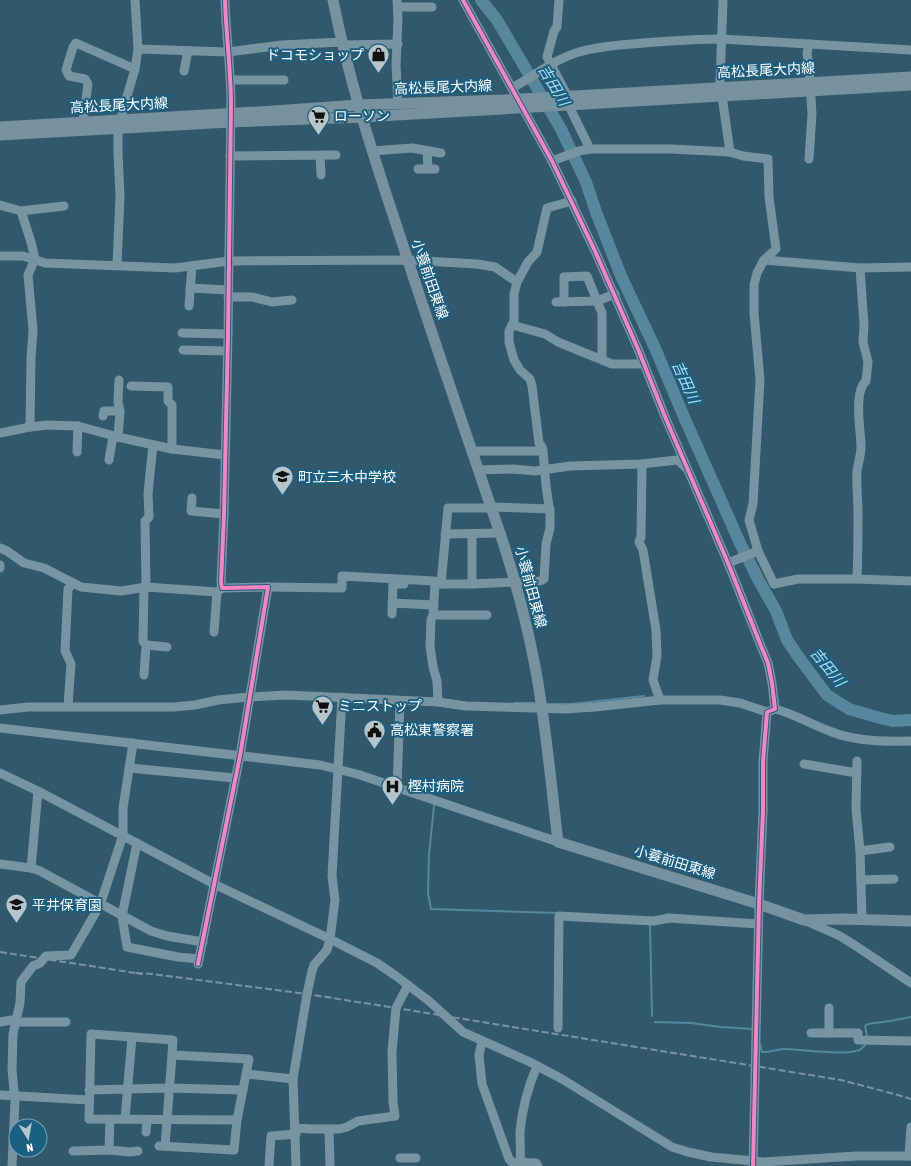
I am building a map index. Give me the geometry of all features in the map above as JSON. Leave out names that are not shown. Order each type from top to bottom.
[{"type":"main road","name":"小蓑前田東線","points":[[333,0],[342,44],[358,106],[372,151],[407,260],[501,533],[516,582],[535,666],[542,709],[558,842],[759,904],[804,920],[911,920]]},
{"type":"main road","name":"高松長尾大内線","points":[[810,87],[911,77]]},
{"type":"main road","name":"高松長尾大内線","points":[[230,118],[362,117],[523,103],[810,87],[911,85]]},
{"type":"main road","name":"高松長尾大内線","points":[[0,135],[120,124],[230,118],[358,106],[398,104],[523,103]]},
{"type":"main road","name":"高松長尾大内線","points":[[0,127],[83,121],[120,124]]},
{"type":"street","points":[[117,265],[120,197],[118,133],[135,69],[138,49],[135,0]]},
{"type":"street","points":[[214,632],[220,590],[224,514],[228,334],[231,80],[225,19],[225,0]]},
{"type":"street","points":[[463,0],[515,87],[572,201],[644,364],[728,563],[768,663],[772,682],[771,710],[763,762],[763,811],[758,924],[753,1163]]},
{"type":"street","points":[[559,0],[557,27],[554,31],[547,57],[548,67],[590,149]]},
{"type":"street","points":[[723,0],[721,92],[730,152]]},
{"type":"street","points":[[398,104],[396,65],[398,44],[398,4],[432,7]]},
{"type":"street","points":[[515,87],[569,56],[592,49],[624,44],[695,39],[722,39],[911,50]]},
{"type":"street","points":[[83,121],[88,84],[85,79],[69,76],[66,70],[72,47],[76,43],[135,69]]},
{"type":"street","points":[[138,49],[228,52],[282,45],[398,44]]},
{"type":"street","points":[[809,44],[807,53],[812,114],[809,159]]},
{"type":"street","points":[[184,71],[188,51]]},
{"type":"street","points":[[231,80],[284,80]]},
{"type":"street","points":[[372,151],[412,148],[441,153]]},
{"type":"street","points":[[552,161],[579,151],[590,149],[653,149],[730,152],[743,156],[768,159],[769,197],[776,249],[764,260],[757,273],[754,285],[754,313],[760,380],[753,504],[749,520],[758,551],[774,584],[798,579],[911,581]]},
{"type":"street","points":[[418,169],[431,169],[427,151]]},
{"type":"street","points":[[230,156],[336,155]]},
{"type":"street","points":[[320,156],[320,175]]},
{"type":"street","points":[[392,614],[393,584],[472,584],[540,581],[544,579],[546,544],[550,528],[550,509],[543,451],[539,443],[532,386],[530,379],[520,370],[514,360],[509,342],[509,331],[514,321],[514,294],[517,282],[528,262],[537,252],[547,208],[572,201]]},
{"type":"street","points":[[0,205],[21,211],[64,206]]},
{"type":"street","points":[[21,211],[35,259],[28,275],[33,330],[30,427]]},
{"type":"street","points":[[0,256],[24,256],[45,262],[175,268],[229,261],[407,260],[477,264],[495,267],[517,282]]},
{"type":"street","points":[[764,260],[860,268],[911,267]]},
{"type":"street","points":[[189,306],[192,266]]},
{"type":"street","points":[[857,579],[857,471],[861,446],[858,414],[863,384],[866,381],[868,362],[863,342],[864,325],[860,268]]},
{"type":"street","points":[[602,359],[602,313],[597,301],[587,276],[564,276],[560,302],[597,301],[614,294]]},
{"type":"street","points":[[190,288],[252,297],[272,302],[292,300]]},
{"type":"street","points":[[512,325],[545,334],[558,342],[612,364],[644,364]]},
{"type":"street","points":[[182,333],[228,334]]},
{"type":"street","points":[[183,350],[227,351]]},
{"type":"street","points":[[109,460],[120,411],[118,402],[119,380]]},
{"type":"street","points":[[131,386],[168,387],[168,401],[172,405],[172,449]]},
{"type":"street","points":[[103,416],[104,411],[120,411]]},
{"type":"street","points":[[0,433],[47,425],[78,426],[172,449],[225,455]]},
{"type":"street","points":[[77,452],[78,426]]},
{"type":"street","points":[[144,674],[146,645],[143,641],[145,521],[149,517],[148,493],[153,445]]},
{"type":"street","points":[[472,451],[543,451]]},
{"type":"street","points":[[479,470],[513,469],[535,471],[570,466],[642,464],[677,460],[688,470]]},
{"type":"street","points":[[642,464],[641,537],[638,542],[642,550],[656,630],[657,656],[653,680],[660,700]]},
{"type":"street","points":[[192,498],[191,511],[224,514]]},
{"type":"street","points":[[438,702],[437,681],[430,646],[430,620],[433,615],[448,508],[550,509]]},
{"type":"street","points":[[445,534],[501,533]]},
{"type":"street","points":[[472,534],[472,584]]},
{"type":"street","points":[[0,548],[24,563],[44,568],[81,587],[121,591],[145,588],[220,590],[268,587],[342,588],[342,576],[434,581],[437,584]]},
{"type":"street","points":[[728,563],[758,551]]},
{"type":"street","points":[[68,706],[71,664],[65,651],[68,589],[73,583]]},
{"type":"street","points":[[137,843],[122,916],[127,946],[198,962],[240,756],[268,587]]},
{"type":"street","points":[[392,603],[434,605]]},
{"type":"street","points":[[433,615],[487,615]]},
{"type":"street","points":[[146,645],[167,647]]},
{"type":"street","points":[[0,710],[28,707],[68,706],[173,707],[249,697],[286,695],[438,702],[466,706],[542,709],[595,707],[660,700],[720,700],[771,710],[784,711],[833,733],[853,738],[911,741]]},
{"type":"street","points":[[296,1166],[296,1131],[293,1079],[306,994],[314,965],[327,950],[330,939],[335,900],[332,876],[342,697]]},
{"type":"street","points":[[397,789],[400,701]]},
{"type":"street","points":[[0,728],[320,765],[357,774],[397,789],[558,842]]},
{"type":"street","points":[[12,1166],[15,1101],[12,1070],[13,1034],[20,1003],[21,982],[33,966],[40,963],[46,956],[71,955],[100,905],[123,835],[124,808],[133,744]]},
{"type":"street","points":[[857,761],[856,809],[860,851],[862,919]]},
{"type":"street","points":[[804,764],[857,773]]},
{"type":"street","points":[[129,768],[235,778]]},
{"type":"street","points":[[0,773],[123,835],[214,884],[377,963],[429,1001],[463,1032],[562,1079],[672,1147],[711,1157],[753,1163],[867,1155],[910,1156],[911,1127]]},
{"type":"street","points":[[31,868],[38,791]]},
{"type":"street","points":[[860,851],[890,848]]},
{"type":"street","points":[[0,864],[31,868],[40,871],[100,905],[151,931],[167,936],[203,942]]},
{"type":"street","points":[[861,880],[894,879]]},
{"type":"street","points":[[558,1028],[559,916],[654,921],[669,918],[758,924]]},
{"type":"street","points":[[804,920],[840,936],[911,983]]},
{"type":"street","points":[[269,1166],[271,1136],[296,1131],[339,1129],[347,1127],[358,1121],[395,1116],[393,1102],[392,1052],[396,1008],[408,985]]},
{"type":"street","points":[[829,1033],[830,1008]]},
{"type":"street","points":[[0,1022],[11,1020],[16,1022],[66,1022]]},
{"type":"street","points":[[812,1033],[858,1033],[858,1040],[911,1041]]},
{"type":"street","points":[[172,1055],[249,1058],[237,1120],[234,1150],[162,1146],[166,1120],[173,1040],[91,1034],[88,1100],[89,1119],[147,1120],[166,1120],[237,1120]]},
{"type":"street","points":[[126,1119],[132,1037]]},
{"type":"street","points":[[482,1042],[479,1055],[482,1084],[509,1159],[512,1162],[520,1164],[536,1163],[538,1166]]},
{"type":"street","points":[[520,1164],[520,1133],[522,1119],[530,1083],[537,1066]]},
{"type":"street","points":[[247,1074],[293,1079]]},
{"type":"street","points":[[89,1090],[169,1088],[243,1090]]},
{"type":"street","points":[[0,1095],[88,1100]]},
{"type":"street","points":[[108,1150],[110,1119]]},
{"type":"street","points":[[146,1132],[147,1120]]},
{"type":"street","points":[[329,1130],[330,1166]]},
{"type":"street","points":[[73,1151],[138,1151]]},
{"type":"waterway","name":"吉田川","points":[[481,0],[497,20],[561,129],[586,182],[621,276],[655,348],[740,543],[776,611],[787,640],[827,695],[849,709],[893,721],[911,720]]},
{"type":"waterway","points":[[546,704],[571,704],[644,696]]},
{"type":"waterway","points":[[514,703],[537,703]]},
{"type":"waterway","points":[[434,806],[429,855],[428,893],[431,909],[558,913]]},
{"type":"waterway","points":[[650,924],[652,1016]]},
{"type":"waterway","points":[[867,1036],[865,1026],[868,1024],[911,1017]]},
{"type":"waterway","points":[[655,1022],[691,1023],[753,1029]]},
{"type":"waterway","points":[[760,1044],[762,1052],[784,1049],[836,1053],[855,1051],[861,1049],[866,1044]]},
{"type":"railway","points":[[0,952],[142,974]]},
{"type":"railway","points":[[136,973],[307,994],[841,1080],[911,1099]]},
{"type":"cycle path","points":[[198,964],[240,756],[268,587],[222,588],[221,582],[228,334],[231,105],[225,0]]},
{"type":"cycle path","points":[[463,0],[552,161],[595,251],[728,563],[768,663],[775,709],[767,712],[763,762],[763,811],[759,904],[753,1166]]},
{"type":"place","name":"ドコモショップ","points":[[379,74]]},
{"type":"place","name":"ローソン","points":[[319,136]]},
{"type":"place","name":"町立三木中学校","points":[[282,496]]},
{"type":"place","name":"ミニストップ","points":[[323,726]]},
{"type":"place","name":"高松東警察署","points":[[375,750]]},
{"type":"place","name":"樫村病院","points":[[393,806]]},
{"type":"place","name":"平井保育園","points":[[17,924]]}]
